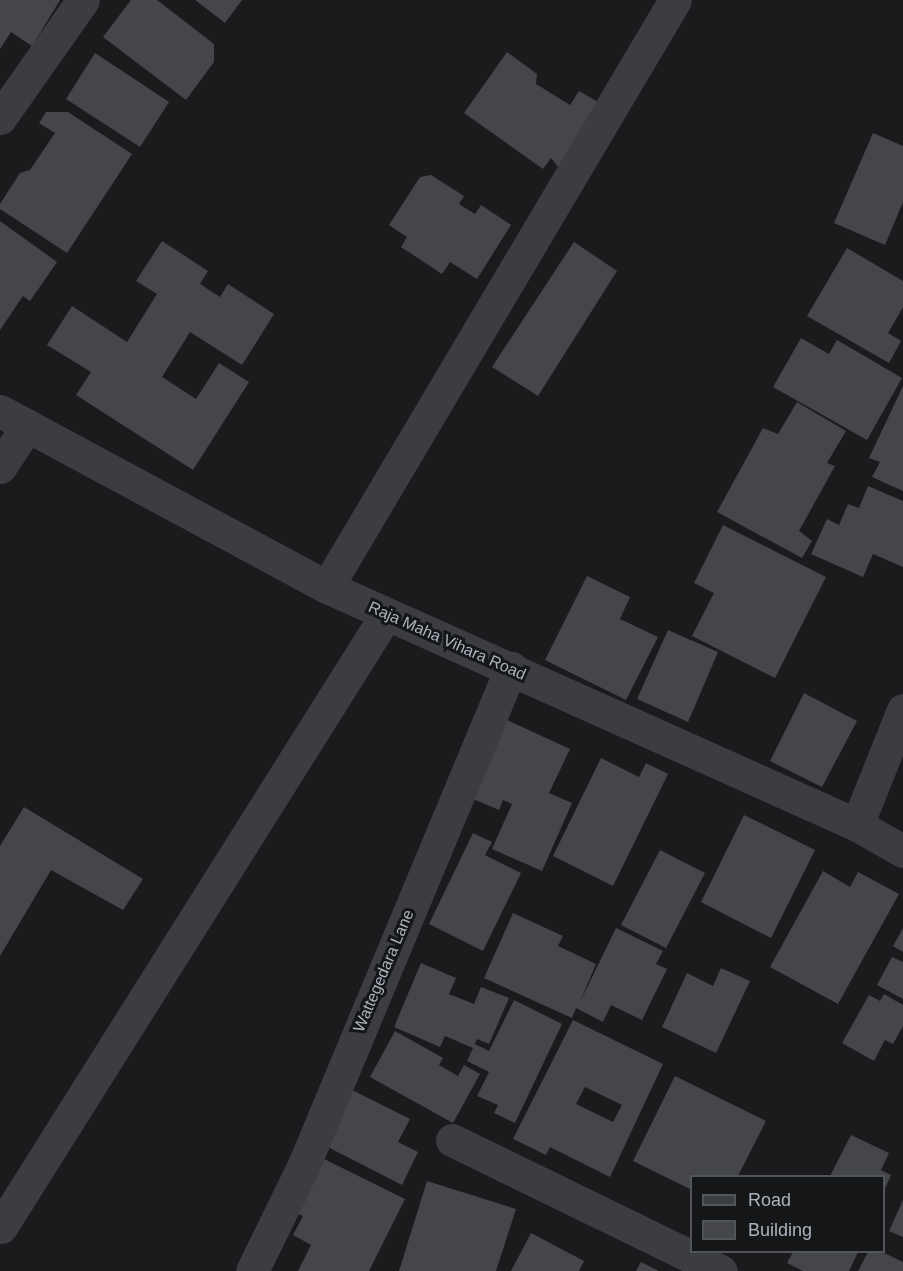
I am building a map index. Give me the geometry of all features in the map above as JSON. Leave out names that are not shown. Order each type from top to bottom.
[{"type":"street","points":[[0,118],[83,0]]},
{"type":"street","points":[[327,587],[675,0]]},
{"type":"street","points":[[0,467],[14,418]]},
{"type":"street","name":"Raja Maha Vihara Road","points":[[14,418],[327,587],[857,825],[903,851]]},
{"type":"street","points":[[1,1227],[386,615]]},
{"type":"street","name":"Wattegedara Lane","points":[[252,1271],[303,1167],[511,668]]},
{"type":"street","points":[[857,825],[903,710]]},
{"type":"street","points":[[452,1140],[721,1271]]},
{"type":"building","points":[[0,0],[60,0],[32,46],[11,32],[0,49]]},
{"type":"building","points":[[131,0],[157,0],[214,44],[214,62],[186,100],[103,37]]},
{"type":"building","points":[[195,0],[242,0],[225,23]]},
{"type":"building","points":[[507,52],[537,74],[536,84],[570,105],[579,91],[598,102],[559,168],[551,158],[543,169],[464,113]]},
{"type":"building","points":[[95,53],[169,102],[140,147],[66,99]]},
{"type":"building","points":[[46,112],[68,112],[132,154],[67,253],[0,209],[0,204],[20,173],[30,170],[55,133],[39,123]]},
{"type":"building","points":[[873,133],[903,146],[903,202],[885,245],[834,223]]},
{"type":"building","points":[[431,175],[464,196],[459,204],[475,214],[481,205],[511,225],[477,279],[450,262],[442,274],[401,247],[407,237],[389,225],[420,177]]},
{"type":"building","points":[[0,221],[57,262],[30,301],[23,296],[0,330]]},
{"type":"building","points":[[162,241],[208,271],[200,284],[220,297],[228,284],[274,314],[242,365],[190,332],[162,377],[196,399],[219,363],[249,382],[193,470],[76,395],[91,372],[47,345],[72,306],[127,342],[157,294],[136,281]]},
{"type":"building","points":[[574,242],[617,271],[538,396],[492,367]]},
{"type":"building","points":[[847,248],[903,281],[903,307],[888,333],[901,341],[889,363],[807,316]]},
{"type":"building","points":[[801,338],[829,354],[837,340],[902,378],[867,440],[773,387]]},
{"type":"building","points":[[903,386],[903,491],[872,477],[880,462],[869,458]]},
{"type":"building","points":[[797,402],[846,431],[827,463],[835,466],[799,531],[812,541],[802,558],[717,512],[763,428],[778,434]]},
{"type":"building","points":[[868,486],[903,501],[903,567],[873,554],[863,577],[811,554],[827,519],[839,525],[848,504],[859,508]]},
{"type":"building","points":[[723,525],[826,577],[775,678],[692,636],[714,593],[694,583]]},
{"type":"building","points":[[587,576],[630,597],[620,619],[658,637],[626,700],[545,660]]},
{"type":"building","points":[[668,630],[718,652],[688,722],[637,699]]},
{"type":"building","points":[[804,693],[857,721],[822,787],[770,761]]},
{"type":"building","points":[[507,720],[570,749],[549,793],[572,803],[542,871],[492,849],[512,804],[503,800],[499,810],[471,798]]},
{"type":"building","points":[[601,758],[639,777],[646,763],[668,774],[613,886],[553,856]]},
{"type":"building","points":[[24,807],[143,879],[123,910],[51,870],[0,956],[0,846]]},
{"type":"building","points":[[744,815],[815,850],[771,938],[701,902]]},
{"type":"building","points":[[473,833],[492,842],[485,855],[521,873],[483,951],[429,924]]},
{"type":"building","points":[[660,850],[705,873],[666,948],[621,925]]},
{"type":"building","points":[[823,871],[850,887],[858,872],[899,894],[838,1004],[770,967]]},
{"type":"building","points":[[513,913],[563,936],[558,946],[596,964],[579,1004],[616,928],[663,951],[656,964],[667,969],[642,1020],[611,1005],[603,1022],[576,1008],[572,1018],[484,978]]},
{"type":"building","points":[[903,928],[903,952],[893,946]]},
{"type":"building","points":[[892,957],[903,962],[903,999],[877,985]]},
{"type":"building","points":[[421,963],[456,978],[449,994],[474,1004],[481,987],[509,998],[489,1044],[477,1039],[475,1044],[489,1051],[514,1000],[562,1024],[515,1123],[494,1113],[498,1105],[477,1096],[489,1072],[467,1061],[473,1048],[445,1036],[440,1047],[394,1027]]},
{"type":"building","points":[[721,968],[750,981],[716,1053],[662,1027],[687,973],[713,986]]},
{"type":"building","points":[[884,994],[903,1005],[903,1026],[893,1044],[885,1040],[874,1061],[842,1043],[869,995],[880,1001]]},
{"type":"building","points":[[573,1020],[663,1064],[610,1177],[550,1147],[546,1155],[513,1139]],"holes":[[[585,1087],[622,1105],[613,1122],[576,1104]]]},
{"type":"building","points":[[395,1031],[443,1058],[439,1065],[458,1076],[464,1065],[480,1074],[453,1123],[370,1077]]},
{"type":"building","points":[[675,1076],[766,1121],[739,1175],[690,1175],[690,1189],[633,1161]]},
{"type":"building","points":[[350,1089],[410,1119],[398,1142],[418,1152],[402,1185],[322,1144]]},
{"type":"building","points":[[851,1135],[889,1153],[881,1170],[891,1175],[885,1189],[885,1175],[831,1175]]},
{"type":"building","points":[[320,1157],[405,1199],[369,1271],[298,1271],[311,1245],[293,1235],[303,1216],[292,1211]]},
{"type":"building","points":[[427,1181],[516,1209],[496,1271],[399,1271]]},
{"type":"building","points":[[903,1200],[903,1237],[889,1231]]},
{"type":"building","points":[[531,1233],[584,1261],[579,1271],[511,1271]]},
{"type":"building","points":[[792,1253],[858,1253],[849,1271],[803,1271],[787,1263]]},
{"type":"building","points":[[867,1253],[884,1253],[903,1262],[903,1271],[858,1271]]},
{"type":"building","points":[[641,1262],[659,1271],[636,1271]]}]
